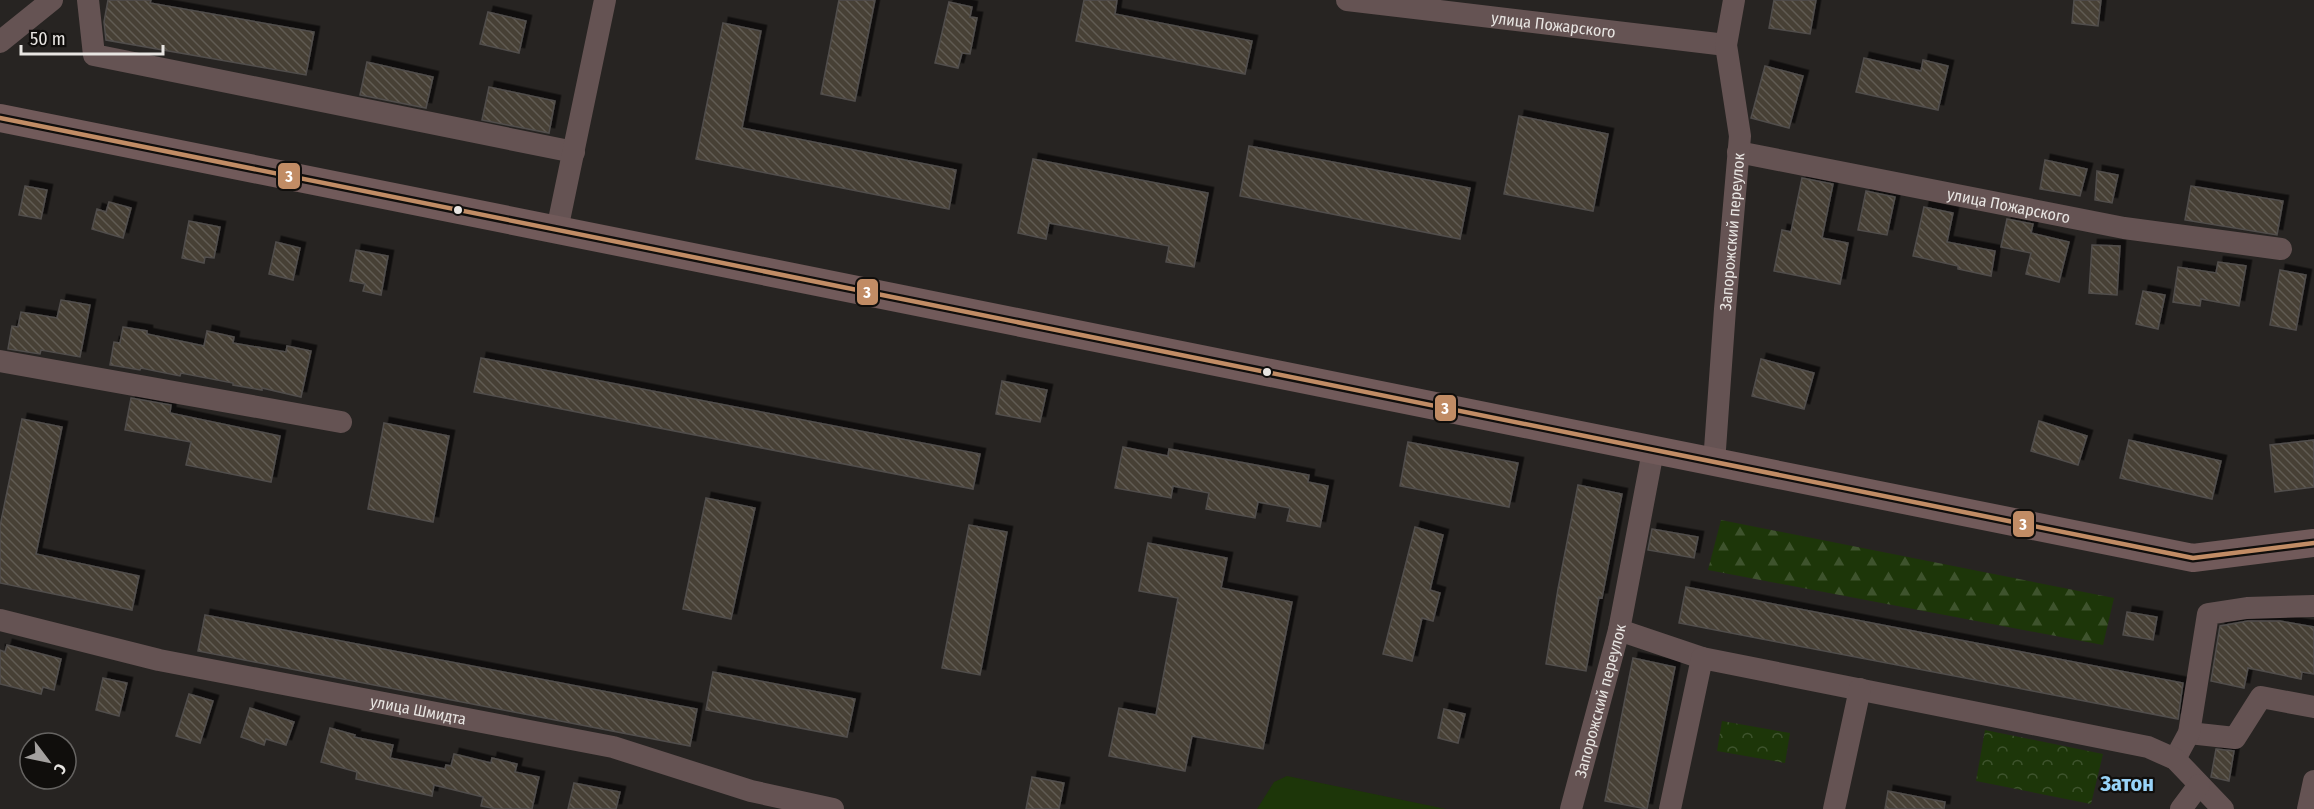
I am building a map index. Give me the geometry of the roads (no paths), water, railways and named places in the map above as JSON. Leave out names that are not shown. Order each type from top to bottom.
[{"type":"main road","points":[[0,118],[2193,558],[2314,543]]},
{"type":"street","points":[[0,42],[52,0]]},
{"type":"street","points":[[88,0],[94,55],[573,152]]},
{"type":"street","points":[[557,230],[605,0]]},
{"type":"street","name":"улица Пожарского","points":[[1347,0],[1726,45]]},
{"type":"street","name":"Запорожский переулок","points":[[1714,463],[1740,136],[1726,45],[1734,0]]},
{"type":"street","name":"улица Пожарского","points":[[1738,152],[2124,228],[2281,249]]},
{"type":"street","points":[[0,361],[341,422]]},
{"type":"street","name":"Запорожский переулок","points":[[1571,809],[1619,630],[1653,451]]},
{"type":"street","points":[[2175,759],[2189,733],[2208,614],[2247,608],[2314,606]]},
{"type":"street","name":"улица Шмидта","points":[[0,620],[159,660],[613,747],[751,791],[832,809]]},
{"type":"street","points":[[1619,630],[1702,658],[2148,747],[2175,759],[2223,809]]},
{"type":"street","points":[[1670,809],[1702,658]]},
{"type":"street","points":[[1834,809],[1860,689]]},
{"type":"street","points":[[2189,733],[2235,738],[2261,697],[2314,707]]},
{"type":"street","points":[[2308,809],[2314,781]]},
{"type":"street","points":[[2181,809],[2199,785]]},
{"type":"district","name":"Затон","points":[[2127,783]]}]
